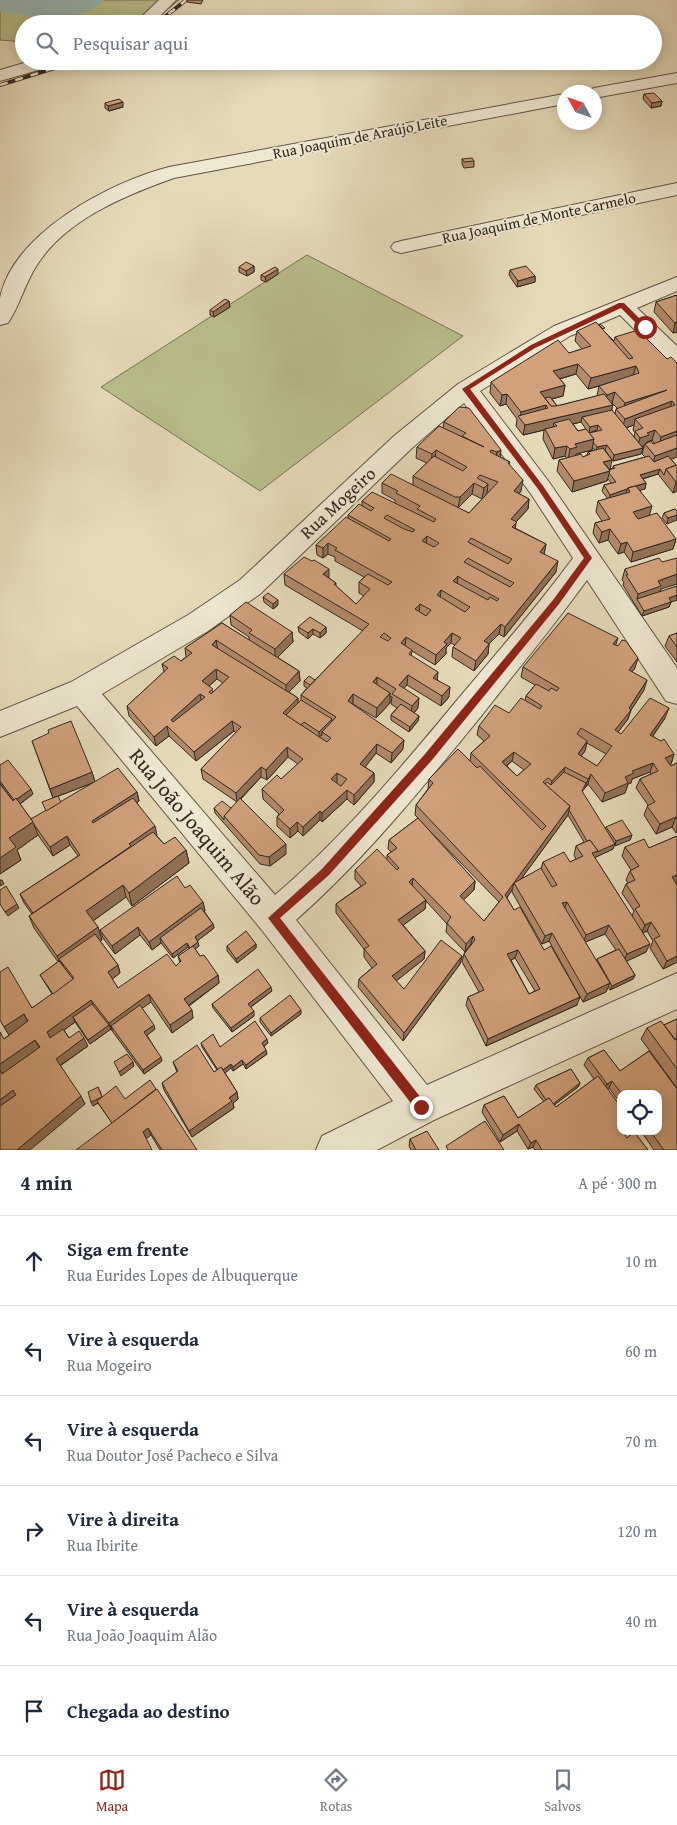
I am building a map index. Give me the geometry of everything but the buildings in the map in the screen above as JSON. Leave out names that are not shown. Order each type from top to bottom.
[{"type":"street","points":[[152,15],[168,0]]},
{"type":"street","points":[[0,76],[20,70]]},
{"type":"street","points":[[602,92],[677,78]]},
{"type":"street","name":"Rua Joaquim de Araújo Leite","points":[[0,318],[12,298],[23,269],[30,258],[46,243],[73,220],[102,202],[156,178],[169,173],[557,100]]},
{"type":"street","name":"Rua Joaquim de Monte Carmelo","points":[[401,247],[677,189]]},
{"type":"street","name":"Rua Mogeiro","points":[[0,724],[82,690],[198,623],[250,587],[403,442],[466,389],[533,347],[622,305],[677,283]]},
{"type":"street","points":[[622,305],[677,360]]},
{"type":"street","points":[[466,389],[540,488],[677,692]]},
{"type":"street","points":[[273,918],[326,872],[428,757],[556,602],[588,558]]},
{"type":"street","name":"Rua João Joaquim Alão","points":[[82,690],[273,918],[421,1107]]},
{"type":"street","points":[[336,1150],[421,1107],[677,991]]},
{"type":"green space","points":[[0,0],[179,0],[160,15],[15,15],[15,41],[0,40]]},
{"type":"green space","points":[[307,255],[463,336],[260,491],[101,387]]},
{"type":"waterway","points":[[0,3],[34,7],[56,7],[78,4],[89,0]]},
{"type":"railway","points":[[167,15],[186,0]]},
{"type":"railway","points":[[0,85],[48,70]]},
{"type":"route","points":[[421,1107],[273,918],[326,872],[428,757],[556,602],[588,558],[540,488],[466,389],[562,331],[622,305],[645,327]]}]
